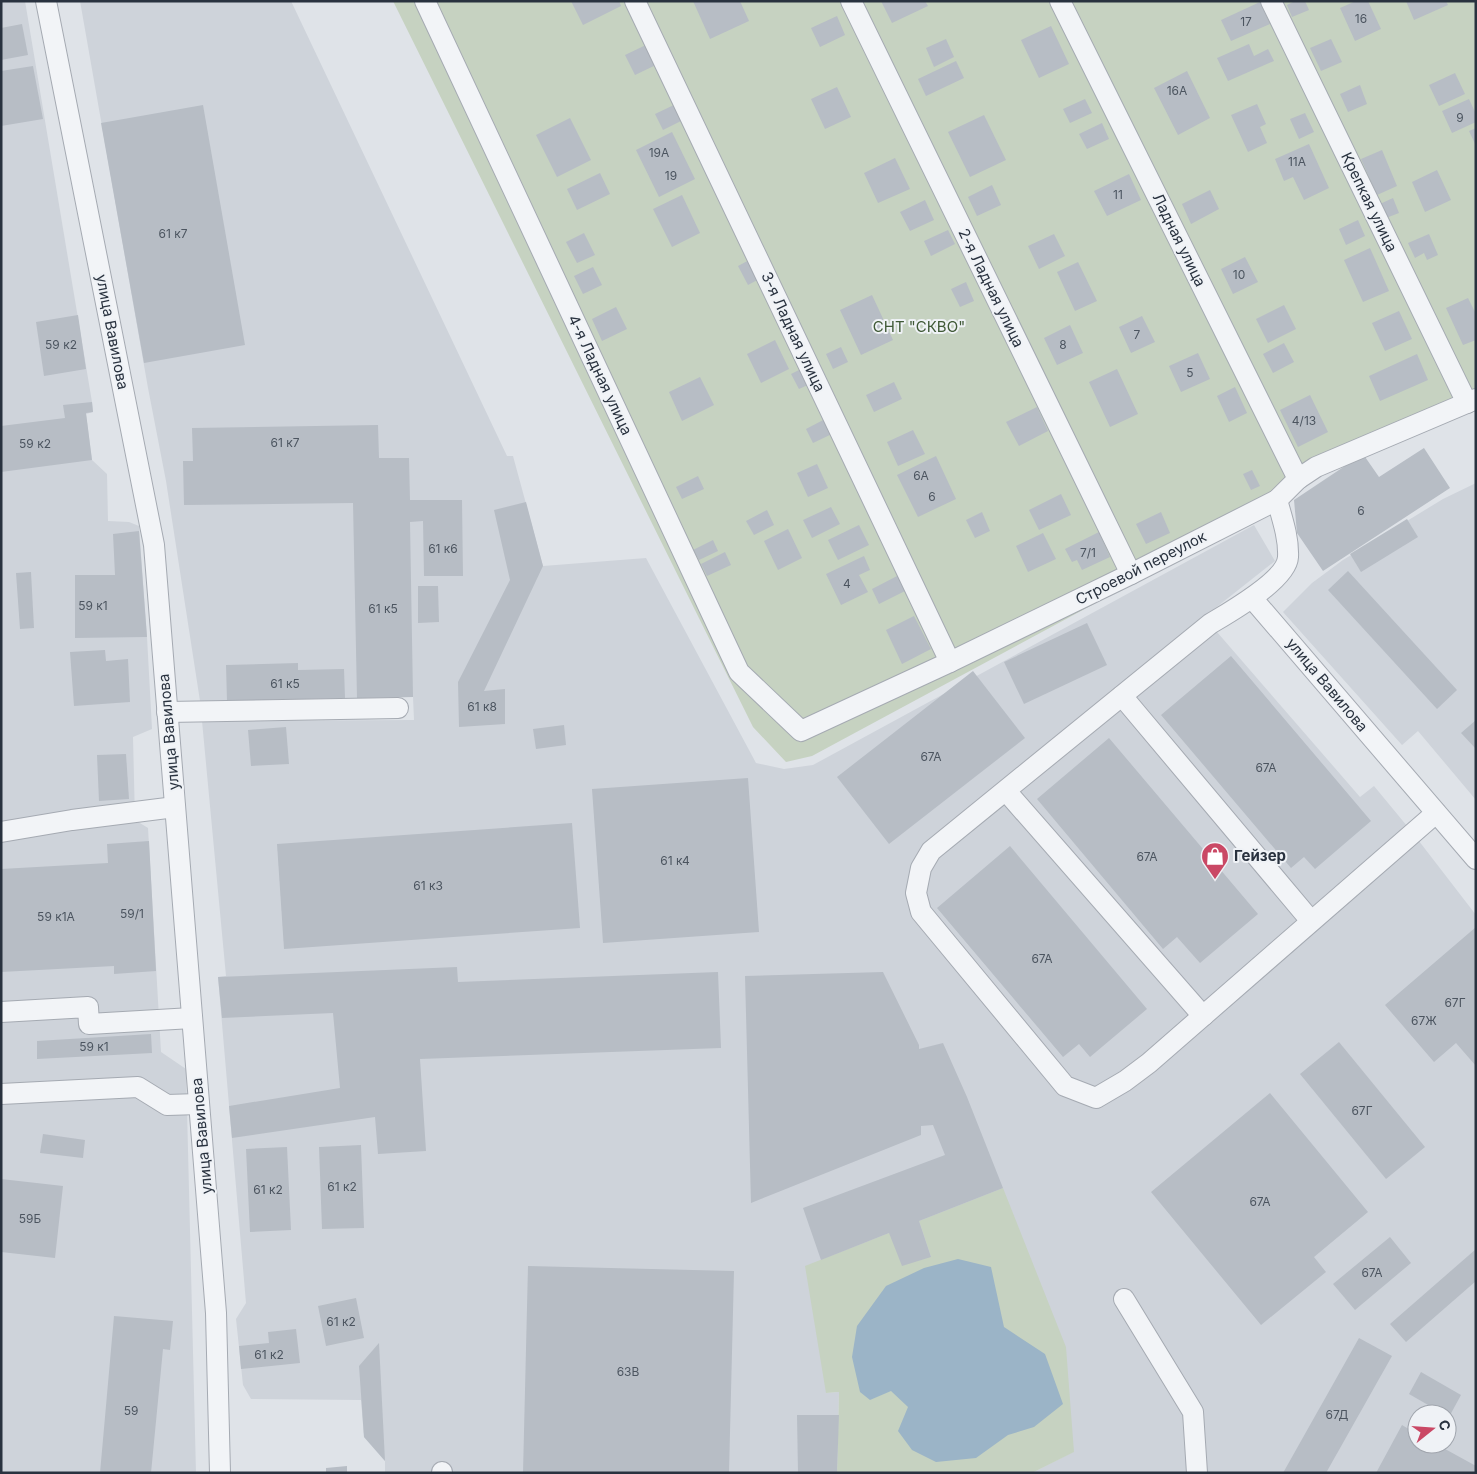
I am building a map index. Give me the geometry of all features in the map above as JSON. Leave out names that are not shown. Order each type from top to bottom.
[{"type":"street","name":"улица Вавилова","points":[[46,1],[154,545],[216,1313],[220,1473]]},
{"type":"street","name":"4-я Ладная улица","points":[[425,1],[739,672],[801,731]]},
{"type":"street","name":"3-я Ладная улица","points":[[635,1],[950,662]]},
{"type":"street","name":"2-я Ладная улица","points":[[851,1],[1131,574]]},
{"type":"street","name":"Ладная улица","points":[[1060,1],[1298,479]]},
{"type":"street","name":"Крепкая улица","points":[[1271,1],[1471,401]]},
{"type":"street","name":"Строевой переулок","points":[[801,731],[950,662],[1277,500],[1298,479],[1316,467],[1471,401]]},
{"type":"street","points":[[1277,500],[1284,529],[1288,559],[1279,575],[1252,598],[1210,624],[932,851],[921,868],[916,893],[921,912],[1065,1086],[1096,1098],[1125,1081],[1149,1063],[1436,813]]},
{"type":"street","name":"улица Вавилова","points":[[1252,598],[1476,859]]},
{"type":"street","points":[[1122,696],[1311,921]]},
{"type":"street","points":[[167,712],[398,708]]},
{"type":"street","points":[[1006,791],[1203,1016]]},
{"type":"street","points":[[1,832],[72,820],[175,807]]},
{"type":"street","points":[[1,1012],[88,1007],[89,1024],[192,1018]]},
{"type":"street","points":[[1,1094],[138,1087],[167,1105],[199,1104]]},
{"type":"street","points":[[1124,1299],[1192,1412],[1197,1473]]},
{"type":"shaded area","points":[[1,1],[25,1],[92,402],[93,412],[86,414],[92,460],[107,474],[108,521],[129,522],[139,526],[152,729],[133,737],[135,820],[148,828],[161,1052],[186,1069],[196,1473],[1,1473]]},
{"type":"shaded area","points":[[80,1],[291,1],[507,456],[513,456],[543,566],[646,558],[756,763],[784,769],[813,765],[1254,525],[1275,561],[1204,617],[1360,797],[1374,786],[1476,915],[1476,1473],[1032,1473],[1073,1452],[931,1257],[826,1393],[839,1392],[837,1473],[385,1473],[385,1461],[364,1437],[361,1400],[251,1399],[243,1385],[236,1319],[246,1303],[218,977],[226,976],[202,721],[414,720],[413,697],[200,701],[166,481]]},
{"type":"shaded area","points":[[1476,483],[1476,800],[1418,731],[1402,745],[1283,612],[1312,583],[1343,560],[1443,499]]},
{"type":"green space","name":"СНТ \"СКВО\"","points":[[393,1],[1476,1],[1476,403],[1316,470],[1274,507],[812,756],[786,762],[753,727]]},
{"type":"green space","points":[[1003,1188],[1066,1347],[1074,1452],[1032,1473],[837,1473],[839,1392],[826,1393],[805,1266],[889,1233],[931,1257],[919,1221]]},
{"type":"water","points":[[958,1259],[991,1267],[1004,1327],[1045,1354],[1063,1404],[1034,1427],[1008,1435],[976,1458],[936,1462],[912,1450],[898,1431],[908,1407],[891,1391],[870,1400],[860,1392],[852,1357],[857,1326],[886,1286],[924,1268]]},
{"type":"building","points":[[571,1],[619,1],[621,6],[583,25]]},
{"type":"building","points":[[693,1],[740,1],[749,21],[710,39]]},
{"type":"building","points":[[881,1],[925,1],[928,6],[892,23]]},
{"type":"building","points":[[1295,1],[1305,1],[1309,10],[1292,17],[1287,5]]},
{"type":"building","points":[[1356,1],[1368,1],[1381,29],[1355,41],[1340,8]]},
{"type":"building","points":[[1406,1],[1446,1],[1448,5],[1414,20]]},
{"type":"building","points":[[1260,2],[1270,24],[1231,41],[1221,20]]},
{"type":"building","points":[[837,16],[845,35],[820,47],[811,28]]},
{"type":"building","points":[[22,24],[28,55],[1,60],[1,28]]},
{"type":"building","points":[[1051,26],[1069,64],[1039,78],[1021,40]]},
{"type":"building","points":[[946,39],[954,57],[934,67],[926,48]]},
{"type":"building","points":[[1331,39],[1342,62],[1321,71],[1310,48]]},
{"type":"building","points":[[648,44],[658,64],[635,75],[625,55]]},
{"type":"building","points":[[1249,44],[1254,56],[1268,49],[1274,61],[1228,81],[1217,58]]},
{"type":"building","points":[[956,61],[964,78],[926,96],[918,79]]},
{"type":"building","points":[[33,66],[43,119],[1,126],[1,71]]},
{"type":"building","points":[[1187,71],[1210,118],[1178,135],[1154,88]]},
{"type":"building","points":[[1455,73],[1465,94],[1439,106],[1429,85]]},
{"type":"building","points":[[1360,85],[1367,104],[1348,112],[1340,94]]},
{"type":"building","points":[[837,87],[851,117],[825,129],[811,99]]},
{"type":"building","points":[[1085,99],[1092,113],[1070,123],[1063,109]]},
{"type":"building","points":[[1469,99],[1476,114],[1476,122],[1452,133],[1442,111]]},
{"type":"building","points":[[676,104],[683,120],[663,130],[655,114]]},
{"type":"building","points":[[1257,104],[1266,124],[1260,127],[1267,143],[1248,152],[1231,115]]},
{"type":"building","points":[[203,105],[245,345],[144,363],[101,123]]},
{"type":"building","points":[[1305,113],[1314,132],[1299,139],[1290,119]]},
{"type":"building","points":[[984,115],[1006,160],[970,177],[948,132]]},
{"type":"building","points":[[570,118],[591,160],[557,177],[536,135]]},
{"type":"building","points":[[1102,123],[1109,139],[1087,149],[1079,134]]},
{"type":"building","points":[[1476,128],[1476,146],[1469,131]]},
{"type":"building","points":[[672,132],[695,179],[659,197],[636,150]]},
{"type":"building","points":[[1309,144],[1329,188],[1304,200],[1293,177],[1284,181],[1275,159]]},
{"type":"building","points":[[1382,150],[1397,186],[1377,195],[1361,159]]},
{"type":"building","points":[[895,158],[910,189],[878,203],[864,173]]},
{"type":"building","points":[[1437,170],[1451,200],[1425,212],[1412,182]]},
{"type":"building","points":[[600,173],[610,194],[577,210],[567,189]]},
{"type":"building","points":[[1129,174],[1141,200],[1107,216],[1094,191]]},
{"type":"building","points":[[992,185],[1001,205],[977,216],[968,197]]},
{"type":"building","points":[[1210,190],[1219,209],[1191,224],[1182,204]]},
{"type":"building","points":[[682,195],[700,233],[672,247],[653,209]]},
{"type":"building","points":[[1393,198],[1399,213],[1386,218],[1380,204]]},
{"type":"building","points":[[925,200],[934,220],[910,231],[900,212]]},
{"type":"building","points":[[1358,220],[1365,236],[1346,245],[1339,229]]},
{"type":"building","points":[[948,230],[955,244],[931,256],[924,241]]},
{"type":"building","points":[[584,233],[595,255],[577,263],[566,242]]},
{"type":"building","points":[[1054,234],[1065,256],[1039,269],[1028,246]]},
{"type":"building","points":[[1429,234],[1438,255],[1427,260],[1424,253],[1415,258],[1408,243]]},
{"type":"building","points":[[1370,248],[1389,291],[1363,302],[1344,260]]},
{"type":"building","points":[[1245,257],[1258,282],[1233,294],[1221,269]]},
{"type":"building","points":[[753,258],[763,277],[748,285],[738,266]]},
{"type":"building","points":[[1078,262],[1097,301],[1075,311],[1057,272]]},
{"type":"building","points":[[593,267],[602,285],[583,294],[574,276]]},
{"type":"building","points":[[966,282],[974,301],[960,307],[951,289]]},
{"type":"building","points":[[872,295],[893,340],[861,355],[840,310]]},
{"type":"building","points":[[1468,298],[1476,314],[1476,340],[1463,345],[1446,308]]},
{"type":"building","points":[[1284,305],[1296,329],[1268,343],[1256,319]]},
{"type":"building","points":[[616,307],[627,329],[602,341],[592,319]]},
{"type":"building","points":[[1399,311],[1412,339],[1385,351],[1372,323]]},
{"type":"building","points":[[78,315],[86,369],[44,376],[36,322]]},
{"type":"building","points":[[1142,316],[1155,342],[1131,353],[1119,327]]},
{"type":"building","points":[[1070,325],[1083,353],[1057,365],[1044,338]]},
{"type":"building","points":[[775,340],[789,369],[761,383],[747,354]]},
{"type":"building","points":[[1284,343],[1294,362],[1273,373],[1263,354]]},
{"type":"building","points":[[841,347],[848,362],[833,369],[826,354]]},
{"type":"building","points":[[1198,353],[1210,379],[1181,392],[1169,366]]},
{"type":"building","points":[[1417,354],[1428,380],[1380,401],[1369,376]]},
{"type":"building","points":[[803,368],[810,384],[799,389],[791,374]]},
{"type":"building","points":[[1117,369],[1138,414],[1110,427],[1089,382]]},
{"type":"building","points":[[700,377],[714,405],[682,421],[669,392]]},
{"type":"building","points":[[894,382],[902,399],[874,412],[866,395]]},
{"type":"building","points":[[1235,387],[1247,413],[1229,422],[1217,396]]},
{"type":"building","points":[[1310,395],[1328,432],[1298,447],[1280,410]]},
{"type":"building","points":[[92,402],[93,412],[86,413],[92,460],[1,472],[1,426],[65,418],[63,405]]},
{"type":"building","points":[[1037,407],[1048,431],[1019,446],[1006,422]]},
{"type":"building","points":[[827,418],[834,433],[813,443],[806,429]]},
{"type":"building","points":[[378,425],[379,458],[409,458],[410,500],[462,500],[463,576],[424,576],[423,521],[410,522],[413,697],[357,698],[353,503],[184,505],[183,461],[193,461],[192,428]]},
{"type":"building","points":[[913,430],[925,454],[898,466],[887,442]]},
{"type":"building","points":[[1424,448],[1450,488],[1323,571],[1297,533],[1294,500],[1363,454],[1379,477]]},
{"type":"building","points":[[936,456],[956,499],[918,517],[897,475]]},
{"type":"building","points":[[817,464],[828,488],[808,497],[797,473]]},
{"type":"building","points":[[1252,470],[1260,486],[1251,490],[1243,474]]},
{"type":"building","points":[[698,476],[704,489],[682,499],[676,487]]},
{"type":"building","points":[[1061,494],[1071,515],[1039,530],[1029,510]]},
{"type":"building","points":[[526,502],[543,566],[484,691],[505,689],[505,724],[459,727],[458,682],[510,580],[494,510]]},
{"type":"building","points":[[831,507],[840,524],[812,538],[803,520]]},
{"type":"building","points":[[767,510],[774,525],[754,535],[746,521]]},
{"type":"building","points":[[982,512],[990,531],[975,538],[966,520]]},
{"type":"building","points":[[1161,512],[1170,533],[1146,544],[1136,524]]},
{"type":"building","points":[[1407,519],[1418,537],[1361,572],[1350,554]]},
{"type":"building","points":[[859,525],[869,545],[838,560],[828,540]]},
{"type":"building","points":[[788,529],[802,558],[778,570],[764,541]]},
{"type":"building","points":[[139,531],[147,637],[75,638],[75,575],[115,575],[113,534]]},
{"type":"building","points":[[1099,532],[1110,557],[1082,570],[1077,560],[1072,562],[1065,549]]},
{"type":"building","points":[[1043,533],[1056,559],[1028,572],[1016,546]]},
{"type":"building","points":[[713,540],[718,551],[699,560],[693,550]]},
{"type":"building","points":[[725,552],[731,565],[707,576],[701,564]]},
{"type":"building","points":[[864,556],[870,570],[859,575],[868,592],[841,605],[826,574]]},
{"type":"building","points":[[1348,571],[1457,690],[1437,709],[1328,590]]},
{"type":"building","points":[[31,572],[34,628],[20,629],[16,573]]},
{"type":"building","points":[[901,574],[909,589],[879,604],[872,589]]},
{"type":"building","points":[[418,586],[438,586],[439,622],[418,623]]},
{"type":"building","points":[[914,616],[931,649],[902,664],[886,630]]},
{"type":"building","points":[[1087,623],[1107,665],[1024,704],[1004,662]]},
{"type":"building","points":[[105,650],[106,661],[128,659],[130,702],[74,706],[70,652]]},
{"type":"building","points":[[1231,656],[1371,821],[1315,869],[1304,857],[1291,868],[1161,715]]},
{"type":"building","points":[[298,663],[298,670],[344,669],[345,698],[227,701],[226,665]]},
{"type":"building","points":[[973,671],[1025,738],[889,844],[837,777]]},
{"type":"building","points":[[1476,720],[1476,749],[1461,733]]},
{"type":"building","points":[[564,725],[566,745],[536,749],[533,729]]},
{"type":"building","points":[[286,727],[289,764],[251,766],[248,730]]},
{"type":"building","points":[[1109,738],[1258,914],[1200,963],[1177,937],[1163,949],[1037,799]]},
{"type":"building","points":[[126,754],[129,799],[99,801],[97,755]]},
{"type":"building","points":[[748,778],[759,932],[603,943],[592,789]]},
{"type":"building","points":[[572,823],[580,928],[284,949],[277,844]]},
{"type":"building","points":[[149,841],[156,971],[114,974],[114,966],[1,972],[1,869],[108,863],[107,844]]},
{"type":"building","points":[[1010,846],[1147,1009],[1090,1057],[1079,1044],[1063,1057],[937,908]]},
{"type":"building","points":[[1476,927],[1476,1066],[1456,1043],[1434,1062],[1385,1005]]},
{"type":"building","points":[[457,967],[458,982],[718,972],[721,1048],[420,1059],[426,1151],[378,1154],[375,1117],[232,1138],[229,1106],[340,1088],[333,1013],[222,1018],[218,977]]},
{"type":"building","points":[[883,972],[919,1045],[919,1049],[943,1043],[967,1097],[1003,1188],[919,1221],[931,1257],[902,1266],[889,1233],[821,1260],[803,1208],[945,1155],[933,1125],[921,1126],[921,1135],[751,1203],[745,976]]},
{"type":"building","points":[[151,1034],[152,1053],[37,1059],[37,1041]]},
{"type":"building","points":[[1339,1042],[1425,1147],[1386,1179],[1300,1074]]},
{"type":"building","points":[[1270,1093],[1368,1212],[1314,1257],[1326,1272],[1261,1325],[1151,1192]]},
{"type":"building","points":[[43,1134],[85,1140],[83,1158],[40,1153]]},
{"type":"building","points":[[361,1145],[364,1228],[322,1229],[319,1147]]},
{"type":"building","points":[[287,1147],[291,1230],[250,1232],[246,1149]]},
{"type":"building","points":[[1,1179],[63,1186],[55,1258],[1,1252]]},
{"type":"building","points":[[1390,1237],[1411,1263],[1355,1310],[1333,1284]]},
{"type":"building","points":[[1476,1249],[1476,1281],[1406,1342],[1390,1324]]},
{"type":"building","points":[[528,1266],[734,1271],[729,1473],[523,1473]]},
{"type":"building","points":[[356,1298],[364,1338],[326,1346],[318,1306]]},
{"type":"building","points":[[114,1316],[173,1321],[170,1350],[163,1349],[151,1473],[100,1473]]},
{"type":"building","points":[[296,1329],[300,1363],[241,1369],[239,1346],[269,1343],[268,1332]]},
{"type":"building","points":[[1359,1338],[1392,1356],[1326,1473],[1283,1473]]},
{"type":"building","points":[[379,1343],[385,1461],[364,1437],[359,1366]]},
{"type":"building","points":[[1421,1372],[1461,1395],[1456,1404],[1426,1404],[1409,1394]]},
{"type":"building","points":[[797,1415],[839,1415],[837,1473],[798,1473]]},
{"type":"building","points":[[1402,1425],[1407,1428],[1407,1454],[1454,1454],[1476,1466],[1476,1473],[1376,1473]]},
{"type":"building","points":[[347,1466],[347,1473],[326,1473],[326,1468]]},
{"type":"place","name":"Гейзер","points":[[1215,880]]}]
